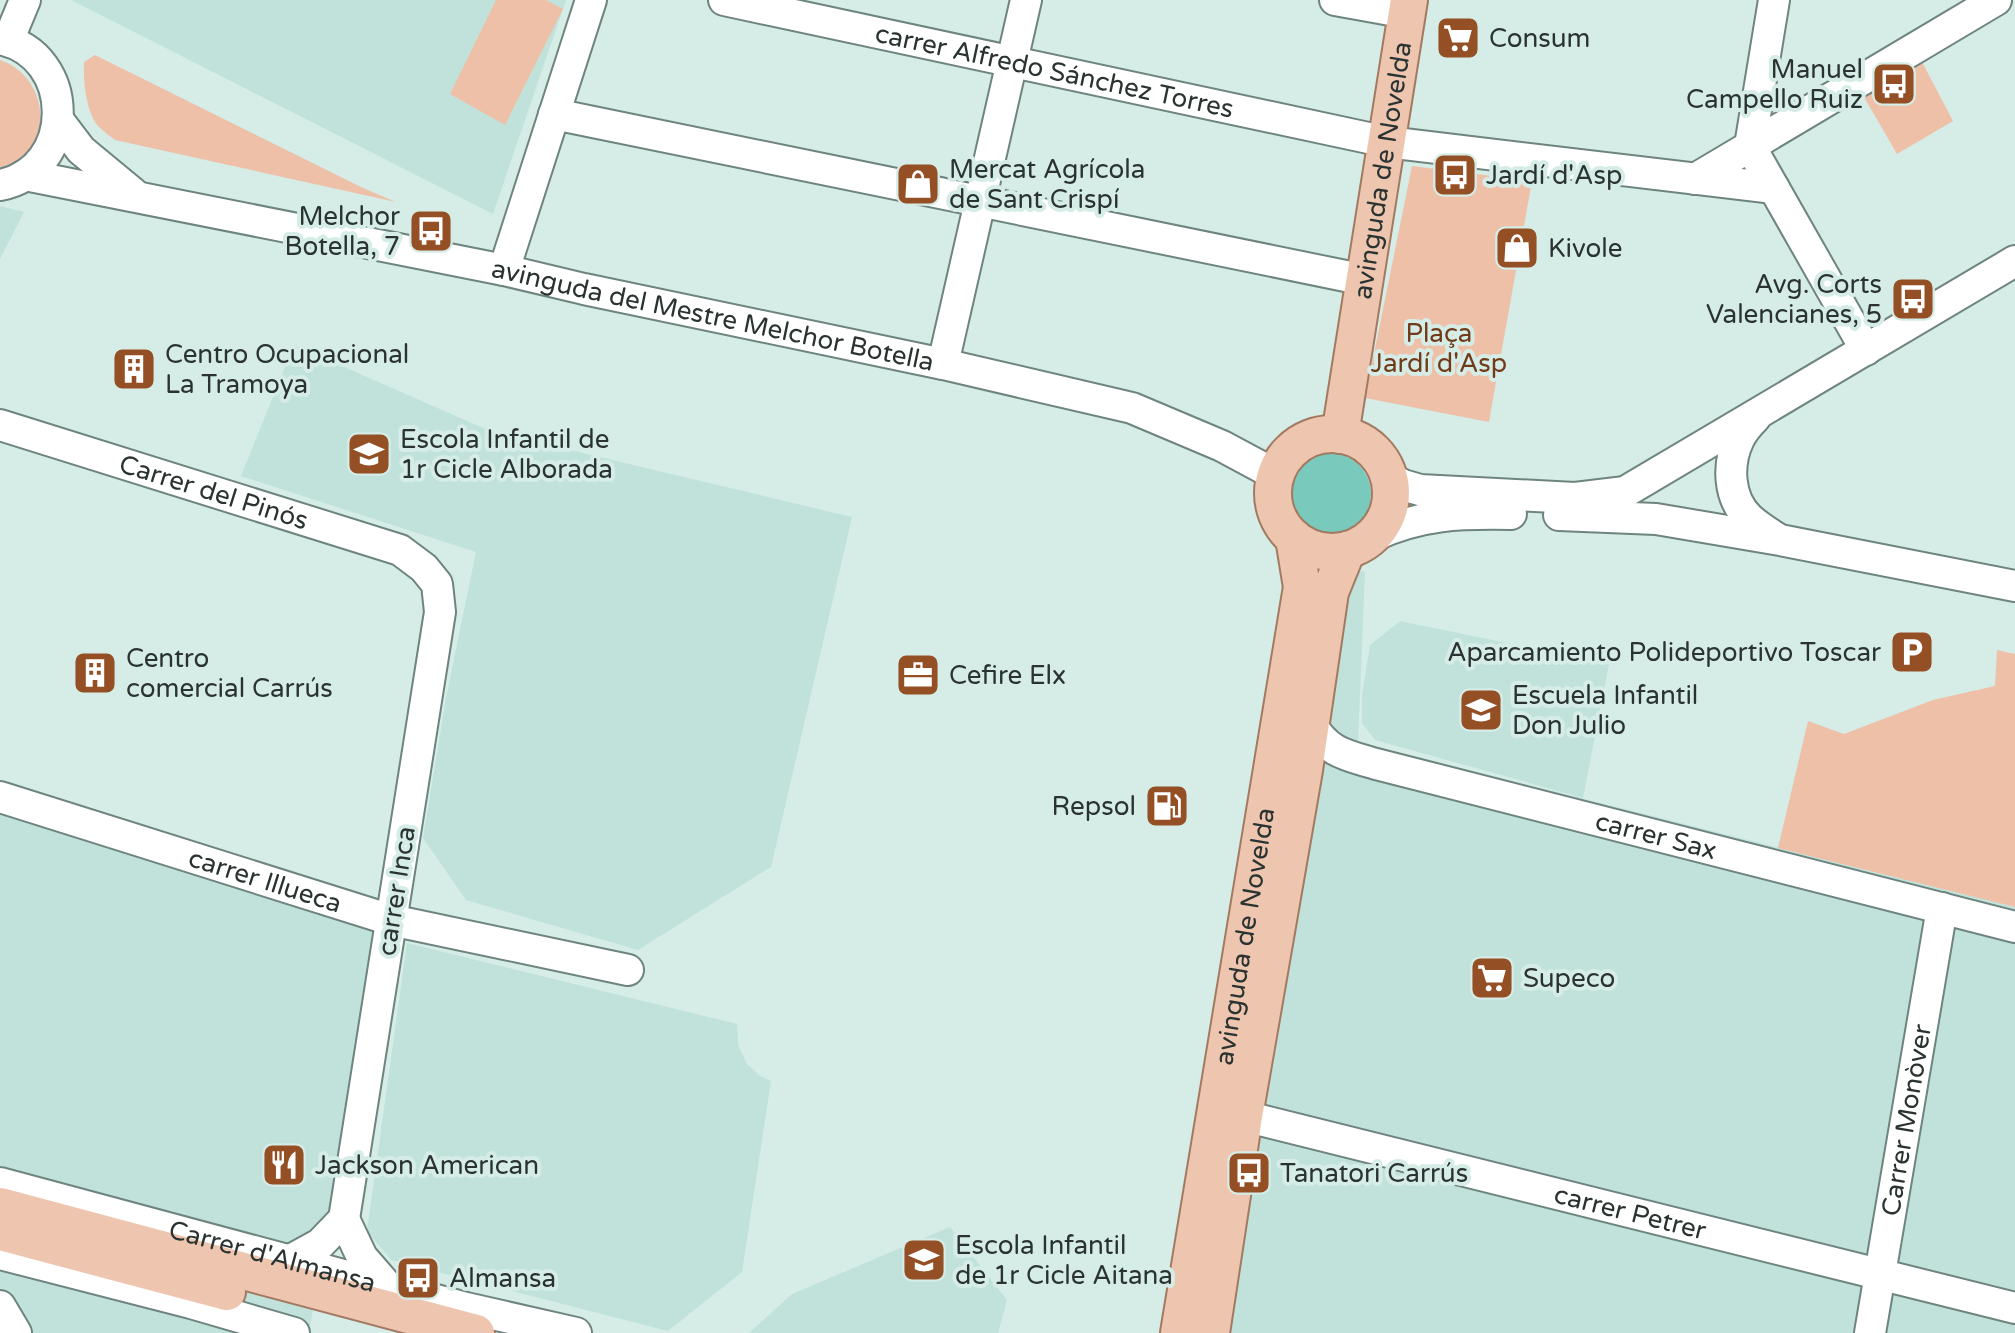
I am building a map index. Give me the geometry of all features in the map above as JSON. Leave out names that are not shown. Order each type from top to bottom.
[{"type":"main road","name":"avinguda de Novelda","points":[[1340,435],[1408,6]]},
{"type":"main road","points":[[1340,435],[1352,437],[1372,449],[1385,467],[1391,499],[1385,519],[1360,543],[1336,552],[1314,549],[1294,538],[1276,509],[1274,486],[1281,464],[1296,446],[1317,436],[1340,435]]},
{"type":"main road","name":"avinguda de Novelda","points":[[1179,1333],[1302,587],[1294,538]]},
{"type":"main road","name":"avinguda de Novelda","points":[[1211,1333],[1330,592],[1360,543]]},
{"type":"main road","points":[[0,1206],[476,1333]]},
{"type":"main road","name":"Carrer d'Almansa","points":[[0,1232],[387,1333]]},
{"type":"street","points":[[12,180],[42,161],[53,142],[59,121],[56,92],[43,66],[21,47],[4,40],[25,0]]},
{"type":"street","points":[[504,270],[591,0]]},
{"type":"street","name":"carrer Alfredo Sánchez Torres","points":[[724,0],[1387,142],[1774,188]]},
{"type":"street","points":[[943,364],[1026,0]]},
{"type":"street","points":[[1335,0],[1408,6]]},
{"type":"street","points":[[1774,0],[1750,146],[1866,350]]},
{"type":"street","points":[[1695,179],[1996,0]]},
{"type":"street","points":[[554,114],[1365,280]]},
{"type":"street","name":"avinguda del Mestre Melchor Botella","points":[[59,121],[81,150],[138,197]]},
{"type":"street","name":"avinguda del Mestre Melchor Botella","points":[[12,180],[138,197],[504,270],[943,364],[1132,408],[1222,446],[1276,475]]},
{"type":"street","points":[[1389,478],[1420,490],[1575,498],[1625,492],[2015,261]]},
{"type":"street","points":[[1756,416],[1740,436],[1733,456],[1731,476],[1735,495],[1747,516],[1780,540]]},
{"type":"street","name":"Carrer del Pinós","points":[[0,425],[400,550],[424,568]]},
{"type":"street","points":[[1360,543],[1397,525],[1450,514],[1638,517],[1780,540],[2015,586]]},
{"type":"street","name":"carrer Inca","points":[[344,1219],[440,612],[437,584],[424,568]]},
{"type":"street","name":"carrer Sax","points":[[1311,724],[1336,752],[2015,927]]},
{"type":"street","name":"carrer Illueca","points":[[0,797],[391,920],[628,970]]},
{"type":"street","name":"Carrer Monòver","points":[[1870,1333],[1942,908]]},
{"type":"street","name":"carrer Petrer","points":[[1244,1116],[2015,1308]]},
{"type":"street","name":"Carrer d'Almansa","points":[[0,1183],[466,1308],[576,1333]]},
{"type":"street","points":[[289,1261],[320,1244],[344,1219],[362,1257],[388,1287]]},
{"type":"street","points":[[0,1254],[191,1303],[278,1330]]},
{"type":"street","points":[[0,1306],[16,1333]]},
{"type":"shaded area","points":[[71,0],[566,0],[493,214]]},
{"type":"shaded area","points":[[0,206],[24,212],[0,259]]},
{"type":"shaded area","points":[[294,345],[490,431],[852,517],[771,867],[638,950],[466,900],[423,838],[446,698],[476,552],[241,476]]},
{"type":"shaded area","points":[[1330,453],[1346,456],[1359,465],[1368,478],[1371,494],[1368,510],[1359,523],[1346,532],[1330,535],[1314,532],[1301,523],[1292,510],[1289,494],[1292,478],[1301,465],[1314,456]]},
{"type":"shaded area","points":[[1333,566],[1365,572],[1358,742],[2015,907],[2015,1333],[1224,1333]]},
{"type":"shaded area","name":"Escuela Infantil Don Julio","points":[[1400,621],[1609,664],[1583,798],[1375,740],[1362,723],[1362,696],[1370,645]]},
{"type":"shaded area","points":[[0,813],[377,932],[309,1333],[0,1333]]},
{"type":"shaded area","points":[[407,943],[737,1024],[738,1045],[747,1064],[771,1081],[742,1272],[668,1331],[391,1260],[367,1231]]},
{"type":"shaded area","name":"Escola Infantil de 1r Cicle Aitana","points":[[950,1227],[1007,1300],[998,1333],[749,1333],[792,1294]]},
{"type":"green space","points":[[496,0],[546,0],[563,9],[505,125],[450,94]]},
{"type":"green space","points":[[95,55],[396,202],[115,140],[99,127],[88,105],[84,62]]},
{"type":"green space","points":[[0,60],[17,69],[30,83],[38,99],[40,116],[38,134],[31,149],[18,162],[0,170]]},
{"type":"green space","points":[[1922,62],[1953,121],[1897,154],[1864,97]]},
{"type":"green space","name":"Plaça Jardí d'Asp","points":[[1412,166],[1532,181],[1489,422],[1365,398]]},
{"type":"green space","points":[[1997,650],[2015,654],[2015,907],[1778,848],[1808,721],[1844,734],[1933,700],[1995,686]]},
{"type":"place","name":"Consum","points":[[1458,38]]},
{"type":"place","name":"Manuel Campello Ruiz","points":[[1894,84]]},
{"type":"place","name":"Jardí d'Asp","points":[[1455,175]]},
{"type":"place","name":"Mercat Agrícola de Sant Crispí","points":[[918,184]]},
{"type":"place","name":"Melchor Botella, 7","points":[[431,231]]},
{"type":"place","name":"Kivole","points":[[1517,248]]},
{"type":"place","name":"Avg. Corts Valencianes, 5","points":[[1913,299]]},
{"type":"place","name":"Centro Ocupacional La Tramoya","points":[[134,369]]},
{"type":"place","name":"Escola Infantil de 1r Cicle Alborada","points":[[369,454]]},
{"type":"place","name":"Aparcamiento Polideportivo Toscar","points":[[1912,652]]},
{"type":"place","name":"Centro comercial Carrús","points":[[95,673]]},
{"type":"place","name":"Cefire Elx","points":[[918,675]]},
{"type":"place","name":"Escuela Infantil Don Julio","points":[[1481,710]]},
{"type":"place","name":"Repsol","points":[[1167,806]]},
{"type":"place","name":"Supeco","points":[[1492,978]]},
{"type":"place","name":"Jackson American","points":[[284,1165]]},
{"type":"place","name":"Tanatori Carrús","points":[[1249,1173]]},
{"type":"place","name":"Escola Infantil de 1r Cicle Aitana","points":[[924,1260]]},
{"type":"place","name":"Almansa","points":[[418,1278]]}]
